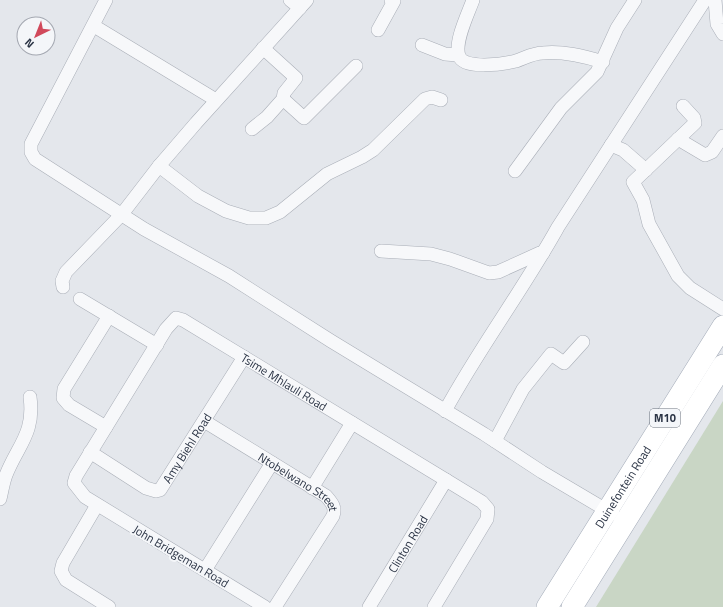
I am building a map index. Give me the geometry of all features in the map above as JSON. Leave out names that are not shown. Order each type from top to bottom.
[{"type":"main road","name":"Duinefontein Road","points":[[547,607],[723,326]]},
{"type":"main road","name":"Duinefontein Road","points":[[572,607],[723,365]]},
{"type":"street","points":[[106,0],[94,26],[31,144],[31,152],[35,159],[144,229],[246,287],[495,441],[542,472],[625,522]]},
{"type":"street","points":[[378,30],[393,0]]},
{"type":"street","points":[[473,0],[458,42],[458,55],[463,61],[472,64],[514,61],[542,53],[570,53],[602,62]]},
{"type":"street","points":[[515,171],[561,108],[597,72],[617,28],[635,0]]},
{"type":"street","points":[[445,411],[465,375],[558,227],[705,0]]},
{"type":"street","points":[[715,0],[717,24],[723,34]]},
{"type":"street","points":[[63,287],[62,282],[66,272],[122,214],[159,166],[263,48],[299,3]]},
{"type":"street","points":[[94,26],[216,100]]},
{"type":"street","points":[[422,45],[445,54],[458,55]]},
{"type":"street","points":[[252,129],[267,117],[283,99],[284,93],[296,78],[263,48]]},
{"type":"street","points":[[283,99],[304,118],[356,66]]},
{"type":"street","points":[[159,166],[198,196],[226,211],[249,218],[266,218],[280,212],[327,174],[373,150],[425,99],[432,97],[441,100]]},
{"type":"street","points":[[683,106],[695,121],[633,182],[643,200],[649,224],[684,282],[723,309]]},
{"type":"street","points":[[678,139],[705,155],[712,152],[723,136]]},
{"type":"street","points":[[611,145],[623,150],[646,170]]},
{"type":"street","points":[[381,251],[431,254],[450,259],[488,273],[498,272],[543,253]]},
{"type":"street","points":[[80,299],[156,345]]},
{"type":"street","points":[[106,427],[68,405],[63,398],[64,389],[109,316]]},
{"type":"street","name":"Tsime Mhlauli Road","points":[[98,505],[85,497],[74,483],[76,476],[171,321],[176,318],[183,320],[482,502],[488,509],[487,519],[434,607]]},
{"type":"street","points":[[495,441],[522,390],[551,354],[564,363],[583,342]]},
{"type":"street","name":"Amy Biehl Road","points":[[90,452],[146,488],[156,491],[160,490],[244,357]]},
{"type":"street","points":[[0,499],[6,475],[24,442],[32,414],[30,397]]},
{"type":"street","name":"Ntobelwano Street","points":[[204,421],[326,496],[333,504],[335,510],[275,607]]},
{"type":"street","points":[[312,488],[352,422]]},
{"type":"street","points":[[205,570],[272,463]]},
{"type":"street","name":"Clinton Road","points":[[368,607],[446,480]]},
{"type":"street","points":[[98,505],[63,563],[61,570],[66,580],[109,607]]},
{"type":"street","name":"John Bridgeman Road","points":[[98,505],[265,607]]},
{"type":"green space","points":[[723,401],[723,607],[596,607]]}]
